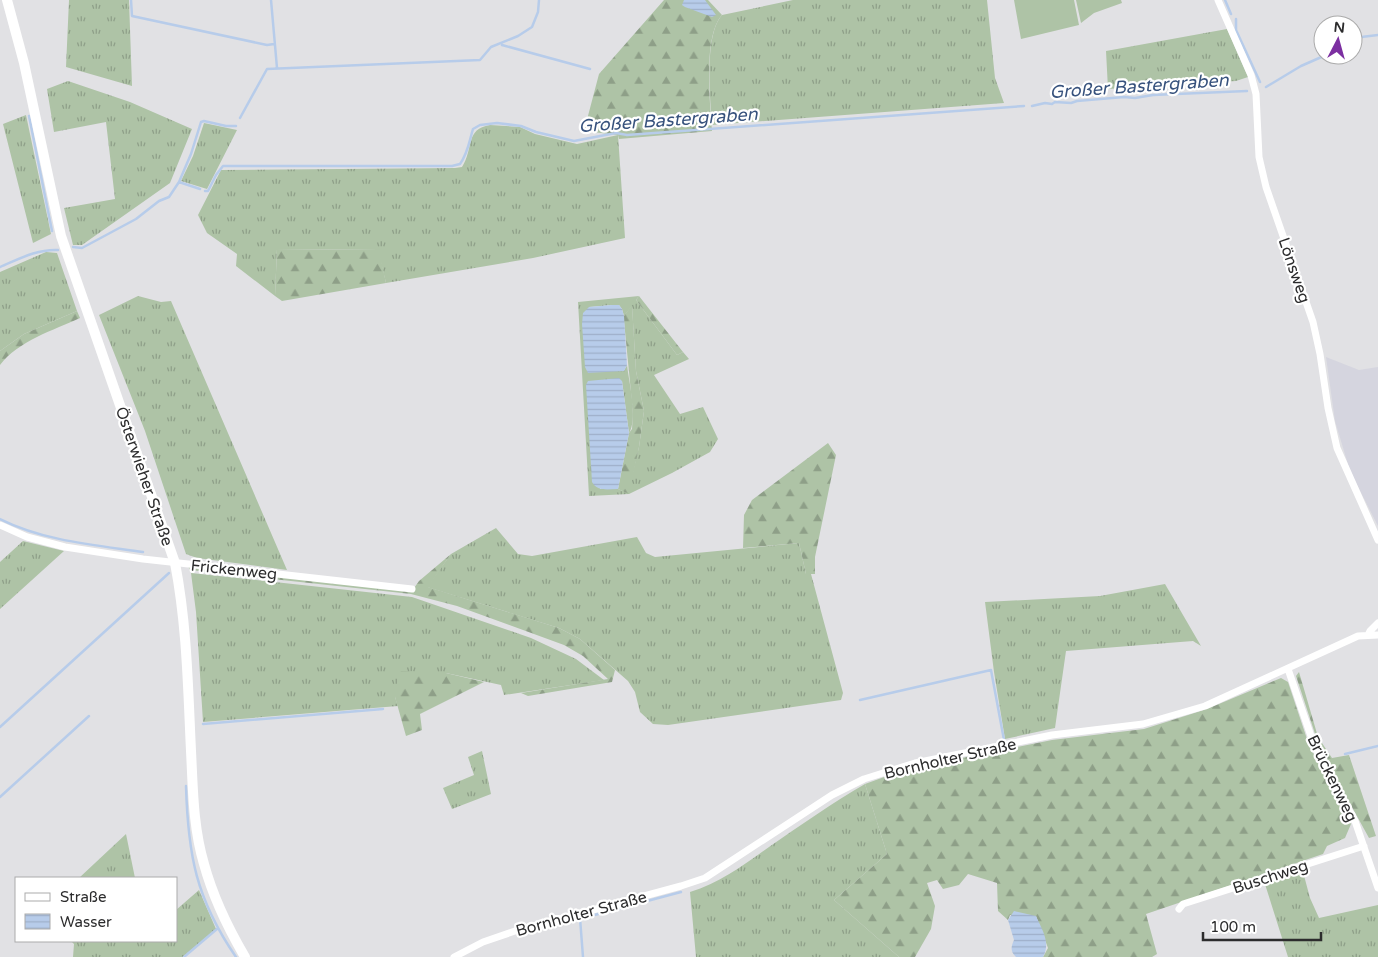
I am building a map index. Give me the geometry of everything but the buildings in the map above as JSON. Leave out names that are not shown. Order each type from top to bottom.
[{"type":"street","name":"Österwieher Straße","points":[[7,0],[22,54],[61,236],[175,563],[183,613],[193,802],[199,843],[208,879],[224,918],[245,957]]},
{"type":"street","name":"Lönsweg","points":[[1218,0],[1251,75],[1256,94],[1259,157],[1266,187],[1313,322],[1337,448],[1378,540]]},
{"type":"street","name":"Frickenweg","points":[[0,526],[27,537],[65,547],[175,563],[412,589]]},
{"type":"street","points":[[1368,635],[1378,623]]},
{"type":"street","name":"Bornholter Straße","points":[[454,957],[483,942],[514,931],[705,878],[832,795],[864,779],[889,770],[1052,735],[1143,724],[1204,706],[1358,636],[1378,635]]},
{"type":"street","name":"Brückenweg","points":[[1288,669],[1313,742],[1355,820],[1378,888]]},
{"type":"street","name":"Buschweg","points":[[1178,909],[1183,904],[1364,846]]},
{"type":"shaded area","points":[[1326,357],[1359,370],[1378,367],[1378,526],[1350,471],[1335,421]]},
{"type":"green space","points":[[69,0],[129,0],[132,86],[66,67]]},
{"type":"green space","points":[[664,0],[708,0],[722,15],[716,25],[712,38],[710,54],[709,88],[712,131],[619,139],[618,135],[584,131],[599,74]]},
{"type":"green space","points":[[793,0],[987,0],[995,78],[1004,103],[712,125],[710,51],[716,24],[722,15]]},
{"type":"green space","points":[[1014,0],[1074,0],[1079,25],[1021,39]]},
{"type":"green space","points":[[1076,0],[1121,0],[1122,3],[1094,13],[1081,23]]},
{"type":"green space","points":[[1227,29],[1248,77],[1236,81],[1108,89],[1106,51]]},
{"type":"green space","points":[[68,81],[130,102],[192,129],[170,183],[82,245],[73,245],[64,208],[115,199],[106,122],[54,132],[47,89]]},
{"type":"green space","points":[[26,115],[51,234],[33,243],[3,124]]},
{"type":"green space","points":[[204,123],[237,130],[207,189],[181,181],[193,156]]},
{"type":"green space","points":[[490,125],[520,127],[535,134],[577,144],[618,135],[625,238],[533,258],[386,283],[378,250],[277,249],[275,296],[236,266],[237,254],[207,233],[198,215],[221,170],[462,167],[466,160],[473,135],[482,127]]},
{"type":"green space","points":[[277,249],[379,250],[386,283],[282,301],[275,296]]},
{"type":"green space","points":[[46,252],[57,253],[77,311],[24,334],[0,351],[0,272]]},
{"type":"green space","points":[[138,296],[161,302],[171,301],[287,570],[197,558],[186,554],[145,431],[99,315]]},
{"type":"green space","points":[[639,296],[636,300],[677,355],[683,352],[689,359],[654,375],[680,414],[703,407],[718,439],[710,452],[629,494],[589,496],[578,302]],"holes":[[[619,305],[624,316],[632,306],[636,371],[644,411],[639,447],[628,493],[618,489],[600,489],[622,381],[629,433],[632,427],[633,410],[627,365],[624,371],[589,307]]]},
{"type":"green space","points":[[639,296],[683,352],[677,355],[636,300]]},
{"type":"green space","points":[[632,305],[636,371],[644,411],[629,494],[618,489],[629,433],[632,429],[633,413],[624,316]]},
{"type":"green space","points":[[77,311],[80,318],[26,343],[16,349],[0,365],[0,351],[24,334]]},
{"type":"green space","points":[[828,443],[836,455],[815,557],[815,574],[806,574],[799,543],[743,548],[744,515],[752,500]]},
{"type":"green space","points":[[496,528],[518,554],[532,556],[637,537],[646,553],[655,557],[799,543],[806,574],[811,574],[843,693],[841,700],[668,725],[653,724],[640,712],[635,692],[628,681],[580,639],[559,628],[427,587],[451,554]]},
{"type":"green space","points":[[23,541],[64,551],[0,609],[0,562]]},
{"type":"green space","points":[[451,554],[428,587],[559,628],[580,639],[615,670],[612,682],[528,696],[521,693],[608,679],[583,656],[564,645],[457,606],[411,594],[190,570],[188,566],[412,591],[419,581]]},
{"type":"green space","points":[[191,573],[412,597],[531,638],[576,659],[604,680],[504,695],[501,685],[446,673],[395,697],[398,706],[203,722],[196,612]]},
{"type":"green space","points":[[1165,584],[1201,646],[1193,641],[1066,651],[1055,728],[1005,739],[985,602],[1100,596]]},
{"type":"green space","points":[[399,671],[446,673],[484,682],[420,714],[422,730],[406,736],[395,697]]},
{"type":"green space","points":[[1299,672],[1318,737],[1332,758],[1349,755],[1376,836],[1369,838],[1320,749],[1296,676]]},
{"type":"green space","points":[[1281,678],[1288,682],[1309,745],[1351,824],[1345,838],[1327,846],[1323,854],[1146,914],[1157,954],[1152,957],[1043,957],[1048,948],[1036,916],[1010,915],[1008,920],[998,911],[997,883],[968,874],[959,885],[943,889],[937,880],[927,883],[935,906],[931,929],[915,957],[899,957],[834,900],[887,854],[865,784],[917,767],[1052,740],[1144,729],[1207,709]]},
{"type":"green space","points":[[482,751],[491,794],[452,809],[443,788],[474,775],[468,757]]},
{"type":"green space","points":[[865,784],[887,854],[834,900],[899,957],[696,957],[690,892],[711,884],[731,873],[817,814]]},
{"type":"green space","points":[[126,834],[135,877],[80,877]]},
{"type":"green space","points":[[1302,868],[1310,898],[1319,918],[1378,905],[1378,957],[1288,957],[1264,881]]},
{"type":"green space","points":[[199,890],[216,929],[183,957],[73,957],[74,944],[72,942],[178,942],[178,908]]},
{"type":"water","points":[[684,0],[705,0],[716,15],[712,17],[685,7],[682,5]]},
{"type":"water","points":[[619,305],[624,316],[627,365],[624,371],[588,373],[585,367],[583,313],[589,307]]},
{"type":"water","points":[[619,378],[622,381],[629,433],[618,489],[604,489],[597,487],[592,482],[586,385],[588,381]]},
{"type":"water","points":[[1014,911],[1036,916],[1046,941],[1043,957],[1016,957],[1013,953],[1014,940],[1008,920]]},
{"type":"waterway","points":[[131,0],[132,16],[267,45],[274,44]]},
{"type":"waterway","points":[[271,0],[277,68]]},
{"type":"waterway","points":[[240,118],[267,69],[480,60],[491,47],[518,36],[532,27],[538,12],[539,0]]},
{"type":"waterway","points":[[1225,0],[1231,14]]},
{"type":"waterway","points":[[1236,19],[1236,30],[1260,82]]},
{"type":"waterway","name":"Großer Bastergraben","points":[[1363,37],[1378,35]]},
{"type":"waterway","points":[[502,45],[590,69]]},
{"type":"waterway","name":"Großer Bastergraben","points":[[1266,87],[1313,61]]},
{"type":"waterway","name":"Großer Bastergraben","points":[[1032,106],[1055,102],[1071,103],[1124,97],[1135,98],[1153,95],[1247,91]]},
{"type":"waterway","name":"Großer Bastergraben","points":[[205,191],[208,191],[223,166],[452,166],[460,164],[463,160],[473,129],[480,125],[497,123],[521,126],[536,132],[574,141],[616,133],[627,135],[1024,106]]},
{"type":"waterway","points":[[29,116],[52,231]]},
{"type":"waterway","points":[[179,182],[191,154],[201,122],[236,126]]},
{"type":"waterway","name":"Großer Bastergraben","points":[[73,247],[82,248],[136,219],[159,201],[169,197],[179,182],[200,189]]},
{"type":"waterway","name":"Großer Bastergraben","points":[[0,267],[35,253],[58,250]]},
{"type":"waterway","points":[[0,519],[52,537],[143,552]]},
{"type":"waterway","points":[[0,727],[169,573]]},
{"type":"waterway","points":[[860,700],[991,670],[1004,740]]},
{"type":"waterway","points":[[203,724],[383,709]]},
{"type":"waterway","points":[[0,797],[89,716]]},
{"type":"waterway","points":[[1345,754],[1378,746]]},
{"type":"waterway","points":[[186,786],[189,834],[197,876],[212,916],[236,957]]},
{"type":"waterway","points":[[587,917],[681,892]]},
{"type":"waterway","points":[[580,918],[583,957]]},
{"type":"waterway","points":[[184,957],[217,929]]}]
